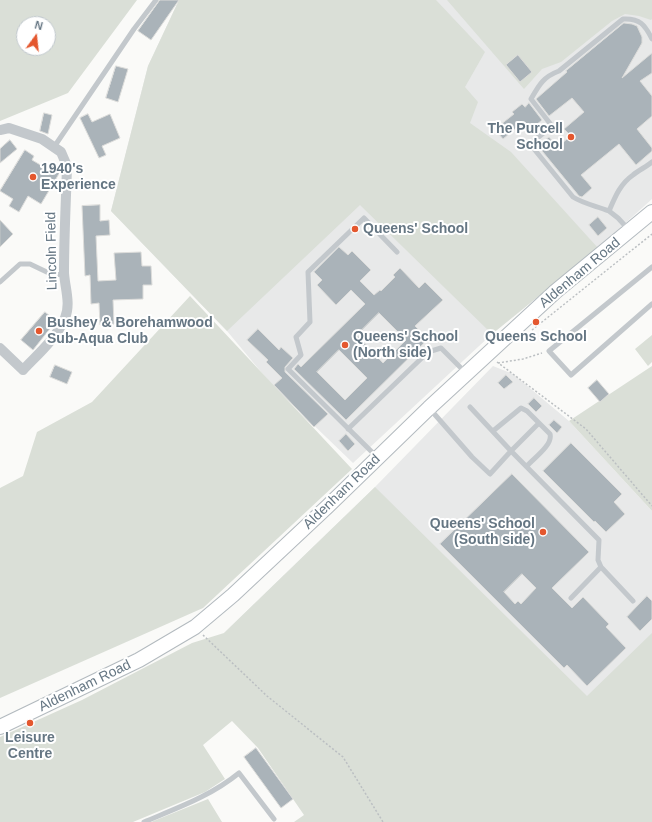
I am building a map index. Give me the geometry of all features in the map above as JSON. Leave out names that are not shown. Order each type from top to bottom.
[{"type":"main road","name":"Aldenham Road","points":[[0,727],[133,663],[195,627],[233,595],[429,408],[556,291],[652,213]]},
{"type":"street","name":"Lincoln Field","points":[[0,130],[9,128],[42,139],[61,152],[67,166],[64,274],[67,305],[66,316],[52,339],[22,370],[0,348]]},
{"type":"lane","points":[[54,147],[134,29],[156,0]]},
{"type":"lane","points":[[630,231],[609,211],[580,202],[573,197],[530,144],[552,126],[530,99],[541,82],[550,75],[559,71],[623,19],[633,19],[639,21],[647,30],[652,39]]},
{"type":"lane","points":[[647,30],[652,25]]},
{"type":"lane","points":[[609,211],[622,184],[632,175],[652,162]]},
{"type":"lane","points":[[377,458],[288,369],[301,355],[296,337],[310,322],[308,272],[364,218],[398,252]]},
{"type":"lane","points":[[0,282],[20,264],[30,264],[53,275],[64,274]]},
{"type":"lane","points":[[652,268],[549,351],[571,375],[652,304]]},
{"type":"lane","points":[[348,429],[428,352],[441,348],[467,374]]},
{"type":"lane","points":[[470,407],[511,451],[599,540],[598,560],[601,567],[633,601]]},
{"type":"lane","points":[[429,408],[472,457],[490,474],[539,423]]},
{"type":"lane","points":[[493,431],[521,408],[527,411],[550,434],[550,444],[527,466]]},
{"type":"lane","points":[[571,598],[601,567]]},
{"type":"lane","points":[[144,822],[206,796],[239,773],[274,819]]},
{"type":"path","name":"Aldenham Road","points":[[544,321],[652,234]]},
{"type":"path","points":[[498,363],[524,359],[549,351]]},
{"type":"path","points":[[495,361],[586,429],[652,506]]},
{"type":"path","points":[[195,627],[267,696],[343,757],[383,822]]},
{"type":"shaded area","points":[[0,0],[137,0],[68,93],[0,121]]},
{"type":"shaded area","name":"Queens' School","points":[[179,0],[652,0],[652,199],[598,248],[492,334],[353,463],[272,385],[227,331],[111,211],[148,66]]},
{"type":"shaded area","name":"Queens' School","points":[[179,0],[436,0],[485,52],[465,87],[478,102],[470,123],[511,152],[598,248],[492,334],[360,205],[227,331],[111,211],[148,66]]},
{"type":"shaded area","points":[[447,0],[652,0],[652,19],[625,14],[612,21],[561,62],[542,69],[524,89]]},
{"type":"shaded area","points":[[190,296],[352,469],[203,608],[0,698],[0,488],[23,476],[37,432],[92,402]]},
{"type":"shaded area","points":[[652,335],[652,362],[648,366],[635,349]]},
{"type":"shaded area","points":[[493,366],[513,374],[569,421],[652,511],[652,822],[224,633],[375,487]]},
{"type":"shaded area","points":[[652,366],[652,511],[569,421]]},
{"type":"shaded area","points":[[375,487],[587,696],[652,633],[652,822],[294,822],[304,815],[258,748],[232,721],[203,745],[225,779],[205,792],[133,822],[0,822],[0,737],[82,700],[192,643],[224,633]]},
{"type":"shaded area","points":[[208,799],[222,822],[151,822]]},
{"type":"building","points":[[160,0],[179,0],[151,40],[138,31]]},
{"type":"building","points":[[624,23],[637,26],[642,37],[642,43],[622,78],[652,53],[652,73],[640,81],[652,96],[652,116],[637,129],[652,148],[652,151],[636,165],[619,144],[581,175],[592,188],[582,197],[579,196],[538,146],[549,137],[557,147],[571,136],[564,129],[584,112],[572,98],[549,116],[536,99],[567,72],[566,71]]},
{"type":"building","points":[[518,55],[532,72],[520,82],[506,65]]},
{"type":"building","points":[[116,66],[128,69],[118,102],[106,98]]},
{"type":"building","points":[[529,103],[542,120],[529,131],[522,123],[503,139],[495,129],[514,114],[512,112],[522,104],[525,107]]},
{"type":"building","points":[[44,113],[52,115],[48,134],[40,131]]},
{"type":"building","points":[[88,114],[92,122],[110,114],[120,138],[102,146],[106,155],[99,158],[80,118]]},
{"type":"building","points":[[10,140],[17,149],[0,163],[0,149]]},
{"type":"building","points":[[25,150],[34,156],[32,160],[49,170],[52,165],[60,170],[60,172],[41,204],[28,196],[19,212],[9,206],[13,199],[0,191]]},
{"type":"building","points":[[100,205],[100,221],[109,220],[110,235],[96,236],[98,281],[116,280],[114,253],[141,252],[142,266],[151,266],[152,285],[143,285],[143,299],[113,300],[114,324],[100,325],[99,303],[91,304],[90,275],[85,276],[82,206]]},
{"type":"building","points":[[598,217],[607,228],[598,236],[589,225]]},
{"type":"building","points":[[0,220],[13,234],[0,247]]},
{"type":"building","name":"Queens' School (North side)","points":[[339,247],[348,255],[352,251],[371,270],[360,281],[374,295],[380,290],[381,291],[395,277],[393,275],[400,268],[419,288],[425,282],[443,300],[415,326],[428,339],[346,420],[294,369],[298,364],[301,367],[365,304],[351,290],[336,305],[317,285],[322,280],[314,272]],"holes":[[[379,313],[406,340],[383,363],[357,335]],[[339,350],[367,378],[345,400],[317,372]]]},
{"type":"building","name":"Bushey & Borehamwood Sub-Aqua Club","points":[[45,312],[56,321],[33,350],[21,340]]},
{"type":"building","points":[[258,329],[279,350],[281,347],[293,358],[285,367],[285,372],[328,414],[314,427],[274,385],[282,378],[266,362],[268,360],[247,340]]},
{"type":"building","points":[[55,365],[72,372],[67,384],[50,377]]},
{"type":"building","points":[[506,375],[513,382],[504,389],[498,383]]},
{"type":"building","points":[[597,380],[609,394],[600,402],[588,388]]},
{"type":"building","points":[[534,398],[542,406],[536,412],[528,404]]},
{"type":"building","points":[[554,420],[562,427],[557,433],[549,425]]},
{"type":"building","points":[[346,434],[355,444],[348,451],[339,441]]},
{"type":"building","points":[[571,443],[622,494],[614,502],[625,514],[606,532],[543,471]]},
{"type":"building","points":[[512,474],[589,552],[552,588],[572,608],[583,597],[609,624],[606,627],[626,648],[587,686],[567,665],[564,668],[440,544]],"holes":[[[522,574],[536,588],[521,604],[518,601],[515,604],[504,592]]]},
{"type":"building","points":[[647,596],[652,601],[652,619],[640,631],[627,617]]},
{"type":"building","points":[[256,748],[293,799],[281,808],[244,757]]},
{"type":"place","name":"The Purcell School","points":[[571,137]]},
{"type":"place","name":"1940's Experience","points":[[33,177]]},
{"type":"place","name":"Queens' School","points":[[355,229]]},
{"type":"place","name":"Queens School","points":[[536,322]]},
{"type":"place","name":"Bushey & Borehamwood Sub-Aqua Club","points":[[39,331]]},
{"type":"place","name":"Queens' School (North side)","points":[[345,345]]},
{"type":"place","name":"Queens' School (South side)","points":[[543,532]]},
{"type":"place","name":"Leisure Centre","points":[[30,723]]}]
